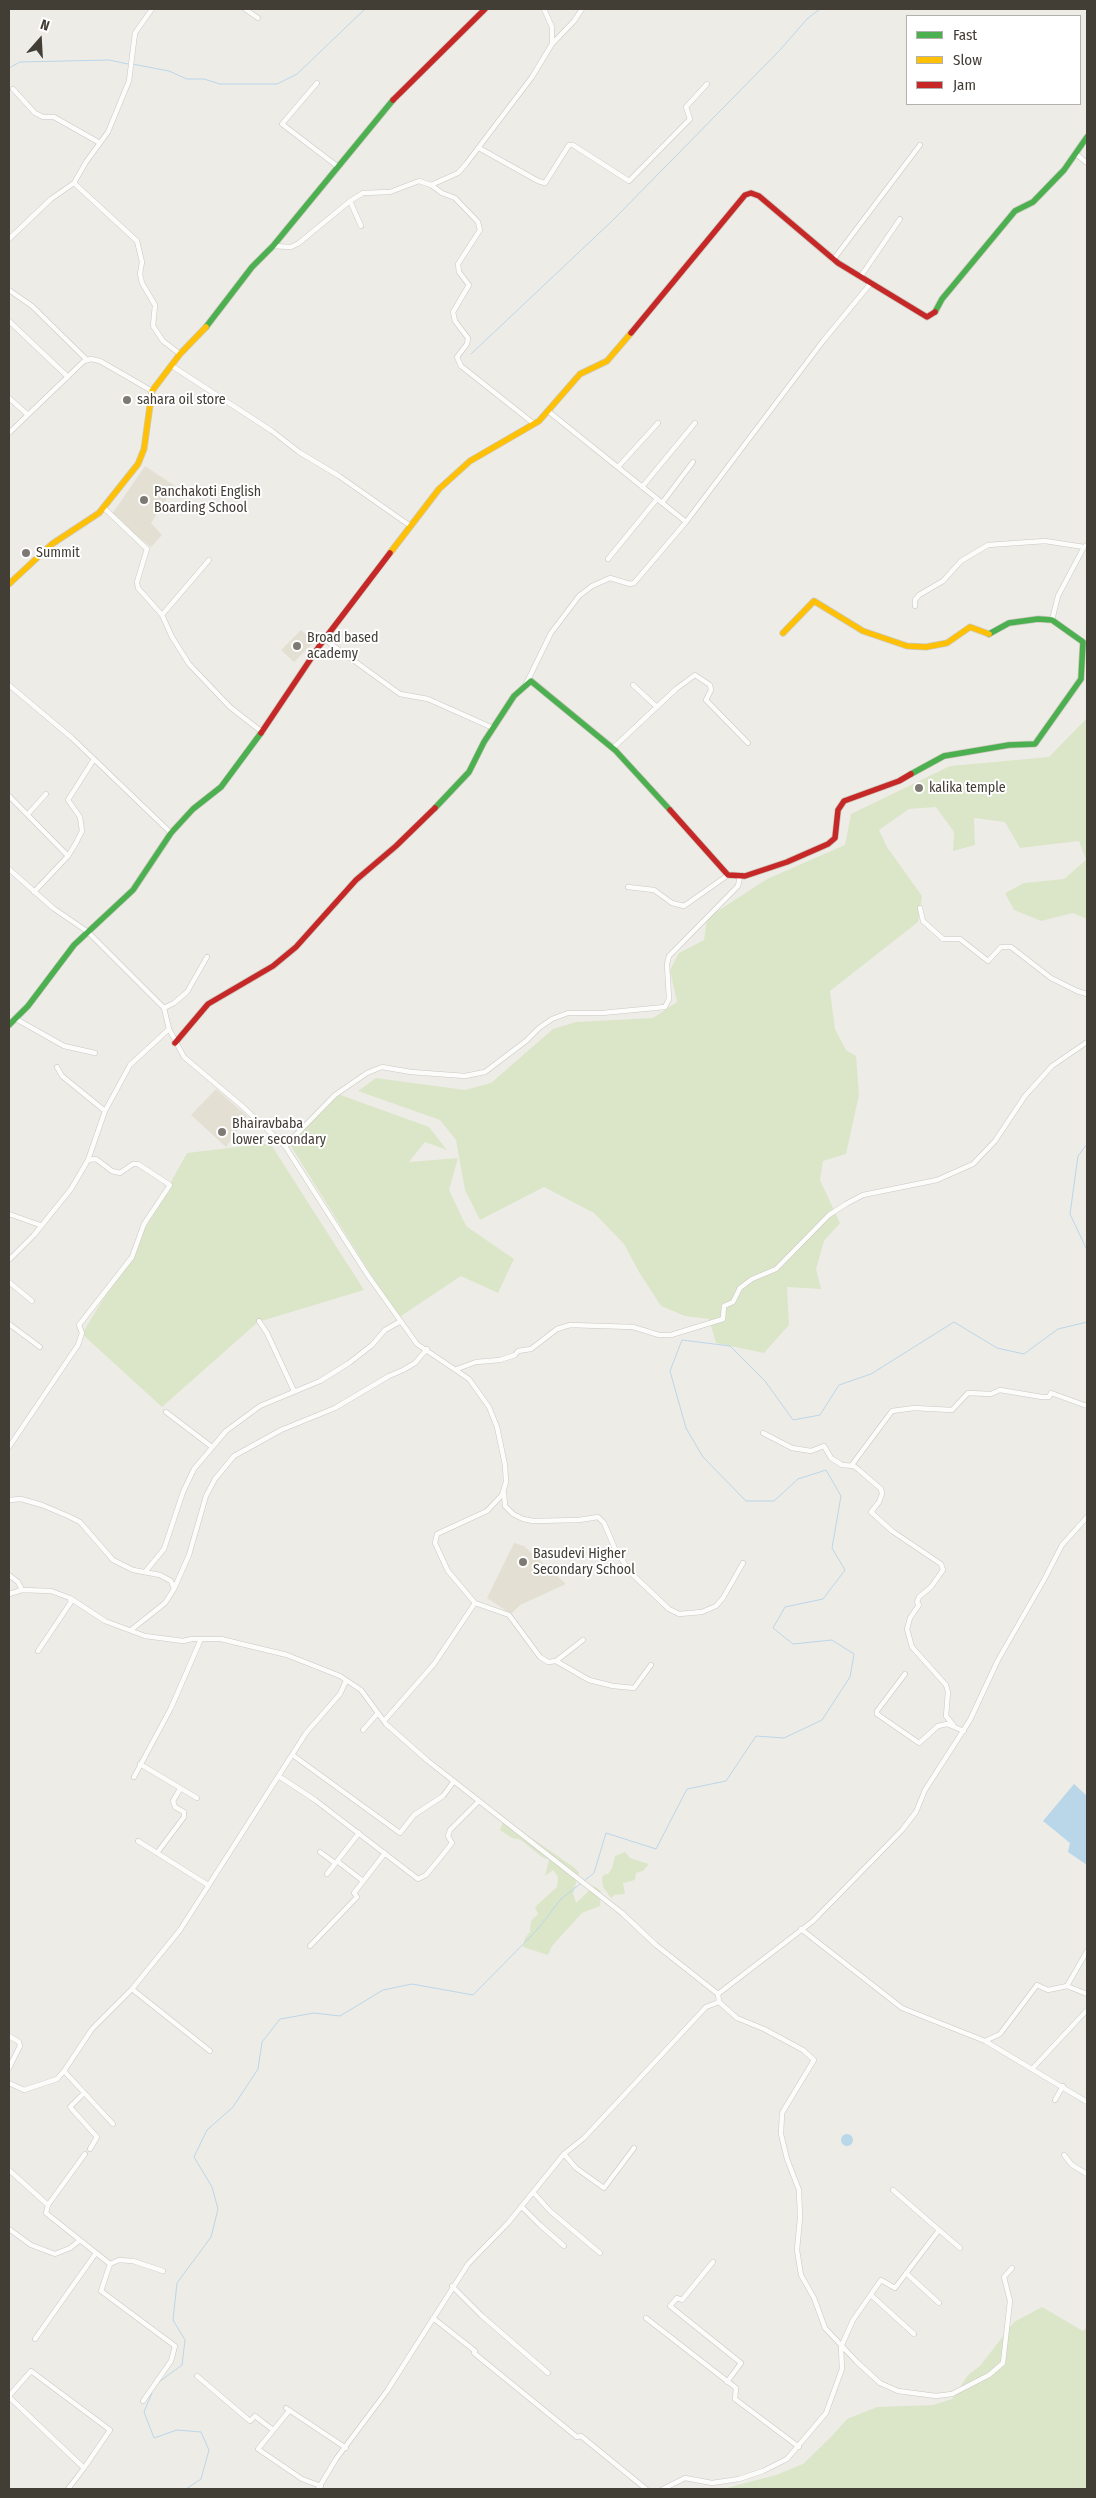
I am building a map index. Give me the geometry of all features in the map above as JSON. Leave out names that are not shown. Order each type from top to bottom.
[{"type":"street","points":[[9,238],[51,199],[74,182],[108,132],[128,81],[135,33],[152,9]]},
{"type":"street","points":[[245,9],[258,18]]},
{"type":"street","points":[[9,584],[52,544],[89,521],[103,507],[138,464],[147,435],[152,391],[180,354],[198,336],[252,267],[273,246],[336,166],[410,81],[485,9]]},
{"type":"street","points":[[544,9],[552,27],[552,44]]},
{"type":"street","points":[[431,184],[458,173],[479,148],[532,76],[552,44],[574,21],[582,9]]},
{"type":"street","points":[[317,83],[282,124],[336,166]]},
{"type":"street","points":[[479,148],[538,181],[545,182],[569,145],[573,145],[629,181],[690,119],[686,107],[707,84]]},
{"type":"street","points":[[12,89],[35,113],[43,117],[54,117],[100,143]]},
{"type":"street","points":[[9,1025],[16,1019],[70,950],[133,890],[172,833],[193,809],[219,790],[262,732],[324,639],[409,525],[451,476],[470,461],[539,421],[580,374],[607,361],[745,195],[751,193],[759,196],[833,260],[902,300],[926,317],[932,315],[942,299],[1015,211],[1033,202],[1064,170],[1087,138]]},
{"type":"street","points":[[833,260],[920,145]]},
{"type":"street","points":[[1076,154],[1087,163]]},
{"type":"street","points":[[273,246],[291,247],[299,243],[350,201],[363,193],[390,192],[412,182],[419,181],[431,184],[442,193],[455,198],[467,208],[479,226],[478,235],[458,264],[459,272],[469,285],[453,312],[455,320],[468,338],[467,344],[457,357],[461,366],[533,423]]},
{"type":"street","points":[[74,182],[137,241],[142,262],[140,274],[142,283],[155,305],[153,326],[163,341],[180,354]]},
{"type":"street","points":[[350,201],[361,226]]},
{"type":"street","points":[[861,276],[900,219]]},
{"type":"street","points":[[175,1043],[208,1004],[273,966],[296,947],[356,880],[396,846],[459,784],[469,772],[493,728],[526,684],[551,633],[579,596],[592,586],[610,578],[630,584],[634,583],[686,522],[796,375],[871,283]]},
{"type":"street","points":[[9,290],[32,306],[87,360]]},
{"type":"street","points":[[9,321],[68,377]]},
{"type":"street","points":[[9,433],[87,360],[100,361],[152,391]]},
{"type":"street","points":[[172,366],[272,431],[298,452],[339,476],[409,525]]},
{"type":"street","points":[[9,398],[28,414]]},
{"type":"street","points":[[548,411],[686,522]]},
{"type":"street","points":[[618,467],[658,423]]},
{"type":"street","points":[[642,487],[695,423]]},
{"type":"street","points":[[662,503],[693,462]]},
{"type":"street","points":[[608,559],[657,499]]},
{"type":"street","points":[[103,507],[147,549],[137,582],[138,588],[162,615],[172,637],[194,671],[230,707],[262,732]]},
{"type":"street","points":[[916,606],[915,600],[919,595],[943,581],[961,560],[988,545],[1045,541],[1086,546],[1058,596],[1052,620]]},
{"type":"street","points":[[162,615],[209,560]]},
{"type":"street","points":[[628,887],[654,890],[672,903],[684,906],[728,875],[740,876],[787,862],[828,844],[835,838],[838,810],[844,801],[899,780],[944,756],[1009,745],[1035,744],[1084,680],[1084,642],[1052,620],[1022,620],[1009,623],[988,634],[970,627],[948,643],[926,647],[907,646],[863,631],[814,601],[783,633]]},
{"type":"street","points":[[324,639],[400,694],[428,699],[493,728]]},
{"type":"street","points":[[613,748],[693,676],[698,676],[710,685],[711,690],[706,700],[748,743]]},
{"type":"street","points":[[526,684],[531,681],[536,683],[613,748],[728,875]]},
{"type":"street","points":[[9,685],[94,759],[172,833]]},
{"type":"street","points":[[633,685],[657,708]]},
{"type":"street","points":[[34,892],[68,856],[82,831],[80,817],[68,800],[94,759]]},
{"type":"street","points":[[28,814],[46,794]]},
{"type":"street","points":[[9,796],[68,856]]},
{"type":"street","points":[[9,869],[52,908],[88,932],[164,1008],[169,1029],[175,1043],[194,1067],[242,1106],[284,1146],[323,1209],[417,1344],[470,1379],[489,1407],[497,1427],[505,1465],[505,1506],[513,1514],[533,1521],[579,1520],[598,1517],[601,1519],[622,1562],[669,1610],[679,1614],[702,1612],[716,1606],[723,1598],[743,1562]]},
{"type":"street","points":[[284,1146],[335,1095],[360,1078],[382,1067],[411,1072],[465,1076],[485,1072],[516,1049],[539,1028],[568,1013],[602,1013],[664,1007],[669,999],[668,964],[670,956],[738,886],[740,876]]},
{"type":"street","points":[[920,908],[924,921],[943,939],[960,938],[988,961],[1001,947],[1011,947],[1051,978],[1087,994]]},
{"type":"street","points":[[164,1008],[174,1004],[187,992],[207,957]]},
{"type":"street","points":[[16,1019],[64,1046],[95,1053]]},
{"type":"street","points":[[9,1260],[23,1247],[71,1189],[88,1160],[105,1111],[130,1065],[169,1029]]},
{"type":"street","points":[[457,1369],[476,1362],[500,1360],[515,1355],[518,1352],[531,1349],[557,1329],[570,1325],[633,1327],[659,1336],[671,1335],[722,1319],[724,1306],[733,1302],[740,1288],[752,1279],[776,1268],[829,1215],[846,1204],[864,1196],[937,1180],[973,1164],[995,1142],[1025,1096],[1052,1066],[1087,1042]]},
{"type":"street","points":[[57,1067],[62,1076],[105,1111]]},
{"type":"street","points":[[9,1447],[78,1345],[82,1333],[79,1324],[132,1257],[144,1224],[170,1185],[138,1164],[133,1164],[120,1173],[112,1171],[96,1159],[88,1160]]},
{"type":"street","points":[[9,1214],[40,1225]]},
{"type":"street","points":[[9,1282],[32,1301]]},
{"type":"street","points":[[259,1321],[267,1333],[294,1390]]},
{"type":"street","points":[[145,1572],[164,1549],[183,1492],[197,1465],[242,1417],[294,1390],[320,1381],[349,1363],[372,1345],[385,1330],[400,1321]]},
{"type":"street","points":[[9,1324],[40,1347]]},
{"type":"street","points":[[131,1630],[165,1603],[174,1589],[192,1546],[206,1496],[215,1479],[234,1456],[281,1430],[335,1408],[389,1376],[404,1370],[427,1349]]},
{"type":"street","points":[[850,1466],[892,1411],[914,1408],[952,1410],[968,1392],[991,1394],[1000,1390],[1042,1397],[1049,1397],[1051,1393],[1087,1406]]},
{"type":"street","points":[[166,1412],[212,1447]]},
{"type":"street","points":[[763,1433],[792,1448],[811,1451],[824,1446],[831,1458],[842,1465],[860,1470],[881,1489],[882,1494],[879,1502],[871,1512],[892,1531],[941,1564],[943,1570],[938,1578],[919,1597],[917,1602],[919,1605],[910,1618],[908,1629],[912,1647],[946,1685],[948,1692],[946,1716],[954,1726]]},
{"type":"street","points":[[504,1490],[499,1501],[488,1511],[438,1534],[435,1543],[448,1571],[475,1603],[509,1615],[540,1657],[548,1662],[556,1661],[583,1640]]},
{"type":"street","points":[[9,1500],[21,1500],[42,1505],[74,1519],[88,1530],[113,1560],[134,1570],[153,1572],[166,1578],[174,1589]]},
{"type":"street","points":[[718,1994],[826,1908],[840,1891],[902,1830],[916,1812],[925,1790],[964,1732],[998,1660],[1062,1545],[1087,1517]]},
{"type":"street","points":[[9,1575],[18,1582],[22,1590]]},
{"type":"street","points":[[9,1594],[22,1590],[37,1589],[69,1597],[105,1621],[145,1636],[164,1639],[221,1639],[287,1655],[325,1669],[352,1683],[361,1690],[384,1722],[428,1761],[622,1913],[656,1945],[718,1994],[719,2002],[737,2018],[764,2029],[803,2050],[814,2060],[782,2113],[780,2134],[799,2190],[800,2218],[797,2250],[801,2275],[814,2298],[825,2328],[841,2347],[880,2384],[898,2391],[936,2396],[952,2394],[989,2375],[1003,2363],[1010,2301],[1004,2277],[1012,2268]]},
{"type":"street","points":[[38,1650],[71,1602],[69,1597]]},
{"type":"street","points":[[384,1722],[434,1664],[475,1603]]},
{"type":"street","points":[[134,1777],[168,1714],[201,1639]]},
{"type":"street","points":[[556,1661],[589,1680],[613,1686],[634,1688],[651,1665]]},
{"type":"street","points":[[905,1674],[877,1711],[877,1714],[919,1743],[938,1726],[947,1724],[964,1732]]},
{"type":"street","points":[[9,2083],[24,2090],[57,2079],[64,2071],[92,2030],[132,1989],[180,1930],[294,1756],[306,1734],[340,1694],[346,1681]]},
{"type":"street","points":[[363,1730],[378,1713]]},
{"type":"street","points":[[294,1756],[400,1834],[414,1815],[443,1796],[454,1781]]},
{"type":"street","points":[[140,1764],[197,1798]]},
{"type":"street","points":[[280,1777],[315,1800],[418,1879],[426,1875],[452,1843],[448,1836],[450,1830],[479,1801]]},
{"type":"street","points":[[157,1853],[184,1816],[184,1812],[175,1807],[173,1801],[180,1789]]},
{"type":"street","points":[[327,1874],[359,1833]]},
{"type":"street","points":[[138,1841],[208,1885]]},
{"type":"street","points":[[320,1852],[364,1881]]},
{"type":"street","points":[[310,1946],[358,1898],[354,1893],[384,1853]]},
{"type":"street","points":[[801,1929],[902,2008],[985,2041],[1087,2102]]},
{"type":"street","points":[[1067,1986],[1087,1951]]},
{"type":"street","points":[[985,2041],[1000,2034],[1037,1986],[1048,1990],[1067,1986],[1087,1994]]},
{"type":"street","points":[[132,1989],[210,2051]]},
{"type":"street","points":[[346,2448],[288,2410],[258,2449],[302,2479],[319,2488],[387,2391],[452,2286],[482,2248],[522,2206],[564,2154],[590,2131],[706,2007],[719,2002]]},
{"type":"street","points":[[1033,2068],[1087,2010]]},
{"type":"street","points":[[9,2036],[19,2042],[20,2046],[9,2068]]},
{"type":"street","points":[[64,2071],[113,2124]]},
{"type":"street","points":[[1055,2100],[1063,2086]]},
{"type":"street","points":[[84,2093],[70,2107],[97,2137],[90,2148]]},
{"type":"street","points":[[564,2154],[576,2168],[604,2188],[634,2148]]},
{"type":"street","points":[[85,2154],[48,2205],[46,2213],[110,2264]]},
{"type":"street","points":[[1064,2155],[1072,2165],[1087,2174]]},
{"type":"street","points":[[9,2170],[48,2205]]},
{"type":"street","points":[[894,2190],[960,2248]]},
{"type":"street","points":[[533,2192],[550,2211],[600,2253]]},
{"type":"street","points":[[522,2206],[564,2246]]},
{"type":"street","points":[[9,2229],[31,2244],[55,2254],[70,2248],[79,2241]]},
{"type":"street","points":[[663,2489],[685,2478],[712,2483],[739,2479],[763,2471],[787,2459],[826,2414],[842,2369],[841,2347],[853,2320],[872,2296],[881,2280],[895,2288],[939,2230]]},
{"type":"street","points":[[35,2338],[96,2253]]},
{"type":"street","points":[[143,2401],[171,2361],[175,2346],[101,2291],[110,2264],[119,2260],[133,2261],[163,2271]]},
{"type":"street","points":[[713,2262],[682,2300],[677,2298],[670,2306],[741,2363],[727,2382]]},
{"type":"street","points":[[906,2273],[939,2303]]},
{"type":"street","points":[[452,2286],[482,2316],[548,2373]]},
{"type":"street","points":[[872,2296],[914,2334]]},
{"type":"street","points":[[433,2318],[577,2437],[581,2436],[646,2489]]},
{"type":"street","points":[[646,2318],[736,2388],[735,2398],[799,2447]]},
{"type":"street","points":[[68,2489],[84,2468],[110,2430],[31,2371],[9,2397],[84,2468]]},
{"type":"street","points":[[197,2376],[250,2421],[255,2416],[273,2430]]},
{"type":"shaded area","name":"Panchakoti English Boarding School","points":[[145,466],[175,486],[151,523],[162,535],[151,547],[123,526],[112,514]]},
{"type":"shaded area","name":"Broad based academy","points":[[301,630],[314,642],[294,662],[281,650]]},
{"type":"shaded area","name":"Bhairavbaba lower secondary","points":[[216,1089],[247,1116],[226,1147],[191,1115]]},
{"type":"shaded area","name":"Basudevi Higher Secondary School","points":[[514,1543],[524,1546],[566,1584],[520,1605],[511,1614],[487,1598]]},
{"type":"green space","points":[[1087,714],[1087,919],[1073,913],[1041,921],[1014,910],[1005,893],[1024,883],[1064,879],[1086,860],[1079,841],[1020,848],[1005,822],[974,818],[975,845],[953,851],[954,832],[936,807],[909,809],[879,830],[887,847],[922,896],[918,922],[830,991],[835,1029],[846,1050],[856,1056],[859,1095],[846,1154],[823,1161],[820,1180],[840,1223],[824,1241],[816,1269],[821,1289],[787,1287],[789,1325],[764,1353],[716,1343],[709,1319],[685,1316],[661,1306],[624,1244],[594,1213],[544,1187],[480,1220],[465,1190],[456,1140],[440,1120],[358,1091],[376,1078],[465,1090],[491,1083],[553,1029],[576,1022],[653,1018],[677,1002],[670,970],[679,953],[704,940],[707,918],[767,879],[845,845],[851,814],[950,766],[1049,757],[1086,719]]},
{"type":"green space","points":[[338,1094],[429,1127],[447,1150],[425,1142],[409,1162],[458,1158],[449,1190],[466,1226],[514,1259],[498,1293],[461,1276],[398,1318],[289,1143]]},
{"type":"green space","points":[[270,1143],[364,1290],[258,1322],[162,1407],[82,1334],[136,1245],[187,1153]]},
{"type":"green space","points":[[504,1819],[575,1868],[579,1873],[573,1893],[576,1903],[594,1886],[601,1891],[600,1906],[582,1913],[552,1946],[548,1955],[523,1947],[525,1938],[530,1932],[531,1921],[538,1914],[535,1907],[557,1887],[558,1877],[553,1870],[545,1876],[549,1860],[542,1857],[521,1840],[512,1838],[500,1830]]},
{"type":"green space","points":[[625,1852],[630,1858],[649,1864],[643,1871],[636,1873],[635,1880],[623,1883],[625,1894],[614,1895],[611,1898],[603,1887],[602,1877],[608,1874],[612,1868],[615,1856]]},
{"type":"green space","points":[[1042,2307],[1083,2331],[1087,2327],[1087,2489],[723,2489],[776,2475],[803,2464],[847,2419],[877,2407],[933,2405],[952,2399],[968,2375],[980,2366],[1014,2322]]},
{"type":"water","points":[[1074,1784],[1087,1796],[1087,1865],[1068,1852],[1070,1843],[1043,1821]]},
{"type":"water","points":[[845,2134],[849,2134],[853,2140],[849,2146],[845,2146],[841,2142],[841,2138]]},
{"type":"waterway","points":[[132,64],[169,71],[187,79],[204,79],[220,84],[277,84],[297,74],[365,9]]},
{"type":"waterway","points":[[471,354],[612,221],[780,50],[807,19],[820,9]]},
{"type":"waterway","points":[[9,68],[20,62],[109,60],[128,64]]},
{"type":"waterway","points":[[1087,1144],[1078,1156],[1070,1214],[1087,1250]]},
{"type":"waterway","points":[[159,2382],[182,2365],[185,2340],[173,2320],[177,2283],[211,2237],[218,2209],[212,2187],[194,2157],[207,2130],[233,2107],[258,2069],[262,2042],[280,2019],[314,2013],[340,2016],[383,1990],[412,1984],[473,1995],[537,1930],[561,1899],[594,1873],[606,1833],[656,1849],[687,1789],[726,1781],[756,1736],[784,1738],[822,1720],[850,1677],[854,1654],[832,1640],[793,1644],[773,1628],[785,1607],[823,1599],[845,1570],[832,1548],[841,1496],[826,1470],[798,1479],[774,1501],[746,1501],[703,1457],[686,1428],[670,1371],[682,1340],[730,1346],[765,1381],[793,1420],[820,1415],[839,1385],[871,1374],[954,1322],[997,1348],[1024,1354],[1058,1329],[1087,1322]]},
{"type":"waterway","points":[[152,2393],[144,2412],[154,2438],[177,2430],[201,2432],[209,2450],[201,2479],[186,2489]]},
{"type":"traffic: fast","points":[[206,327],[252,267],[273,246],[393,100]]},
{"type":"traffic: fast","points":[[935,312],[942,299],[1015,211],[1033,202],[1064,170],[1087,137]]},
{"type":"traffic: fast","points":[[911,774],[944,756],[1009,745],[1035,744],[1081,679],[1083,642],[1052,620],[1038,619],[1009,623],[989,634]]},
{"type":"traffic: fast","points":[[435,808],[469,772],[484,742],[514,696],[531,681],[615,750],[670,810]]},
{"type":"traffic: fast","points":[[9,1025],[28,1006],[74,945],[133,890],[171,833],[193,809],[221,787],[261,733]]},
{"type":"traffic: slow","points":[[9,584],[52,544],[99,513],[138,464],[144,449],[152,391],[180,354],[206,327]]},
{"type":"traffic: slow","points":[[390,553],[439,489],[470,461],[539,421],[580,374],[607,361],[631,333]]},
{"type":"traffic: slow","points":[[783,633],[814,601],[863,631],[907,646],[926,647],[947,643],[970,627],[989,634]]},
{"type":"traffic: jam","points":[[393,100],[485,9]]},
{"type":"traffic: jam","points":[[631,333],[745,195],[751,193],[759,196],[838,263],[927,317],[935,312]]},
{"type":"traffic: jam","points":[[261,733],[320,645],[390,553]]},
{"type":"traffic: jam","points":[[670,810],[728,875],[745,876],[787,862],[828,844],[835,838],[838,810],[844,801],[899,781],[911,774]]},
{"type":"traffic: jam","points":[[175,1043],[208,1004],[273,966],[296,947],[356,880],[396,846],[435,808]]},
{"type":"place","name":"sahara oil store","points":[[127,400]]},
{"type":"place","name":"Panchakoti English Boarding School","points":[[144,500]]},
{"type":"place","name":"Summit","points":[[26,553]]},
{"type":"place","name":"Broad based academy","points":[[297,646]]},
{"type":"place","name":"kalika temple","points":[[919,788]]},
{"type":"place","name":"Bhairavbaba lower secondary","points":[[222,1132]]},
{"type":"place","name":"Basudevi Higher Secondary School","points":[[523,1562]]}]
